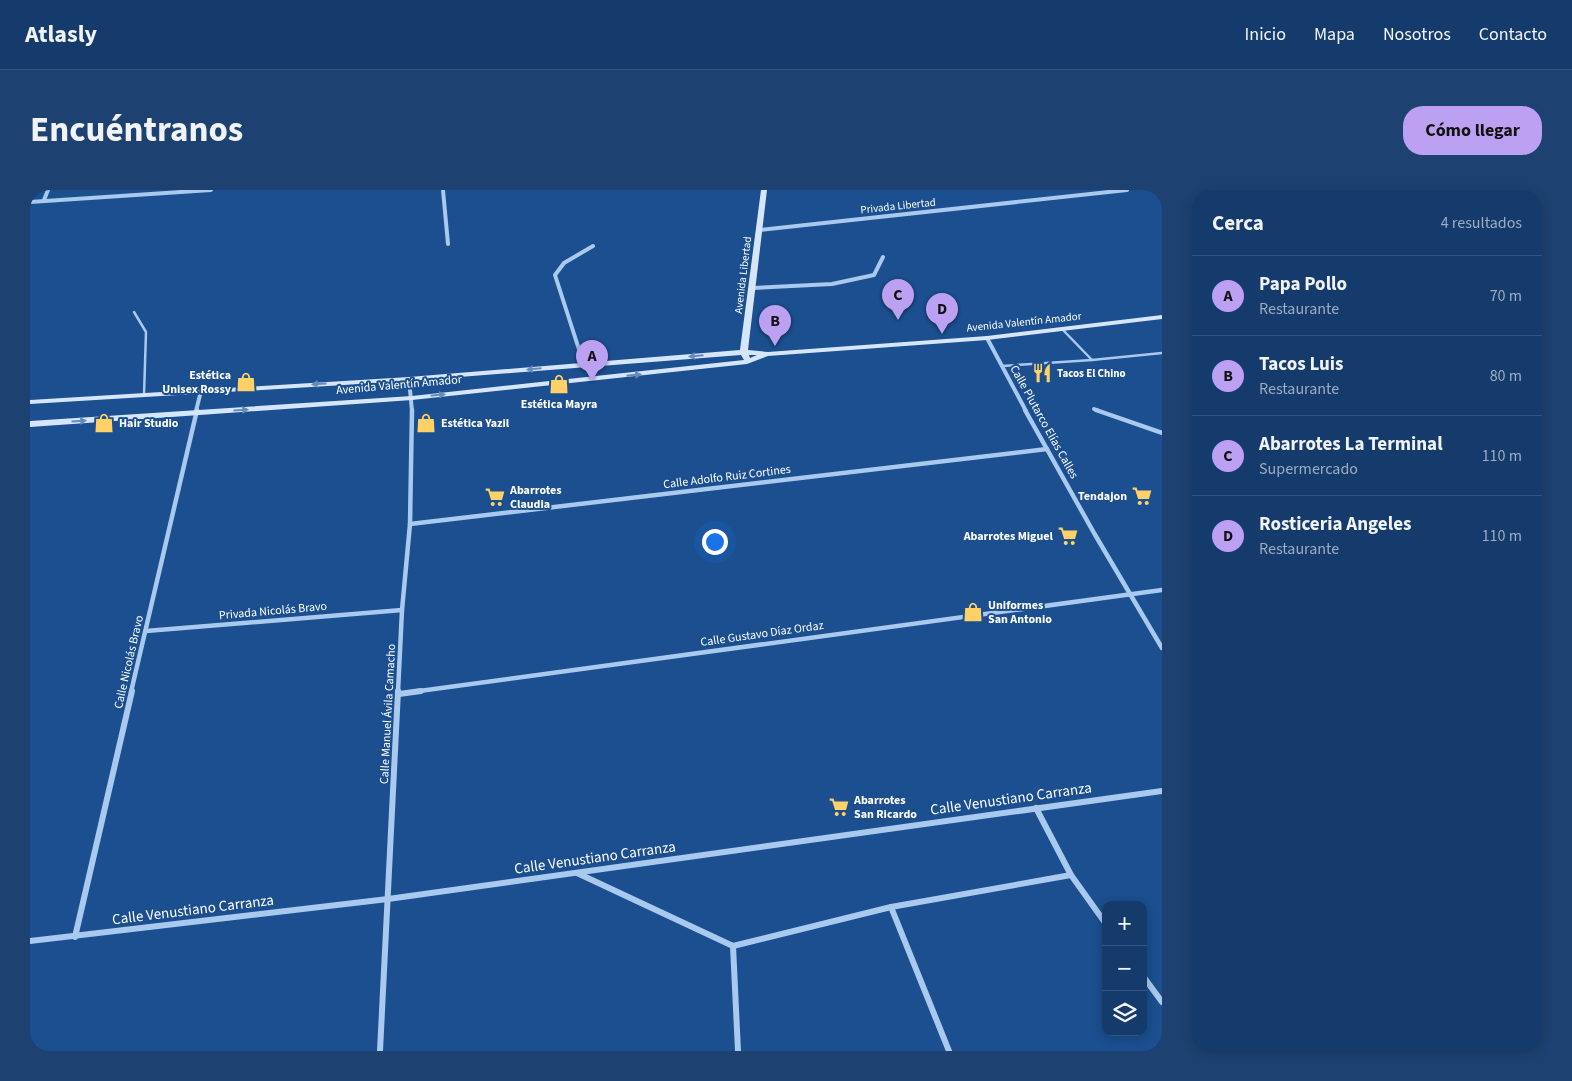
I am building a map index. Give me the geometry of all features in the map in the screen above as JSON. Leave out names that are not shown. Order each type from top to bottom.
[{"type":"main road","name":"Avenida Libertad","points":[[747,362],[744,352],[764,190]]},
{"type":"main road","name":"Avenida Valentín Amador","points":[[30,402],[409,379],[744,352],[768,354],[987,338],[1162,317]]},
{"type":"main road","name":"Avenida Valentín Amador","points":[[30,424],[412,398],[747,362],[768,354]]},
{"type":"street","points":[[44,200],[48,190]]},
{"type":"street","points":[[30,202],[211,190]]},
{"type":"street","points":[[444,190],[448,244]]},
{"type":"street","name":"Privada Libertad","points":[[760,230],[1127,190]]},
{"type":"street","points":[[584,365],[555,275],[564,263],[593,246]]},
{"type":"street","points":[[753,288],[832,284],[874,275],[883,257]]},
{"type":"street","name":"Calle Plutarco Elías Calles","points":[[987,338],[1128,594],[1162,648]]},
{"type":"street","name":"Calle Manuel Ávila Camacho","points":[[380,1051],[402,610],[410,524],[412,398],[409,379]]},
{"type":"street","name":"Calle Nicolás Bravo","points":[[75,938],[201,391]]},
{"type":"street","points":[[1094,409],[1162,433]]},
{"type":"street","name":"Calle Adolfo Ruiz Cortines","points":[[410,524],[1047,449]]},
{"type":"street","points":[[1128,594],[1162,590]]},
{"type":"street","name":"Calle Gustavo Díaz Ordaz","points":[[399,694],[1128,594]]},
{"type":"street","name":"Privada Nicolás Bravo","points":[[146,631],[402,610]]},
{"type":"street","name":"Calle Venustiano Carranza","points":[[30,941],[75,938],[388,899],[1162,791]]},
{"type":"street","points":[[1036,808],[1071,875],[1102,918]]},
{"type":"street","points":[[577,873],[732,946],[891,907],[1071,875]]},
{"type":"street","points":[[891,907],[949,1051]]},
{"type":"street","points":[[732,946],[738,1051]]},
{"type":"street","points":[[1147,981],[1162,1002]]},
{"type":"lane","points":[[134,312],[146,332],[144,395]]},
{"type":"lane","points":[[1063,330],[1092,360]]},
{"type":"lane","points":[[1002,366],[1162,353]]},
{"type":"place","name":"Abarrotes La Terminal","points":[[898,320]]},
{"type":"place","name":"Rosticeria Angeles","points":[[942,334]]},
{"type":"place","name":"Tacos Luis","points":[[775,346]]},
{"type":"place","name":"Tacos El Chino","points":[[1042,373]]},
{"type":"place","name":"Papa Pollo","points":[[592,381]]},
{"type":"place","name":"Estética Unisex Rossy","points":[[246,382]]},
{"type":"place","name":"Estética Mayra","points":[[559,384]]},
{"type":"place","name":"Hair Studio","points":[[104,423]]},
{"type":"place","name":"Estética Yazil","points":[[426,423]]},
{"type":"place","name":"Tendajon","points":[[1142,496]]},
{"type":"place","name":"Abarrotes Claudia","points":[[495,497]]},
{"type":"place","name":"Abarrotes Miguel","points":[[1068,536]]},
{"type":"place","name":"Uniformes San Antonio","points":[[973,612]]},
{"type":"place","name":"Abarrotes San Ricardo","points":[[839,807]]}]
